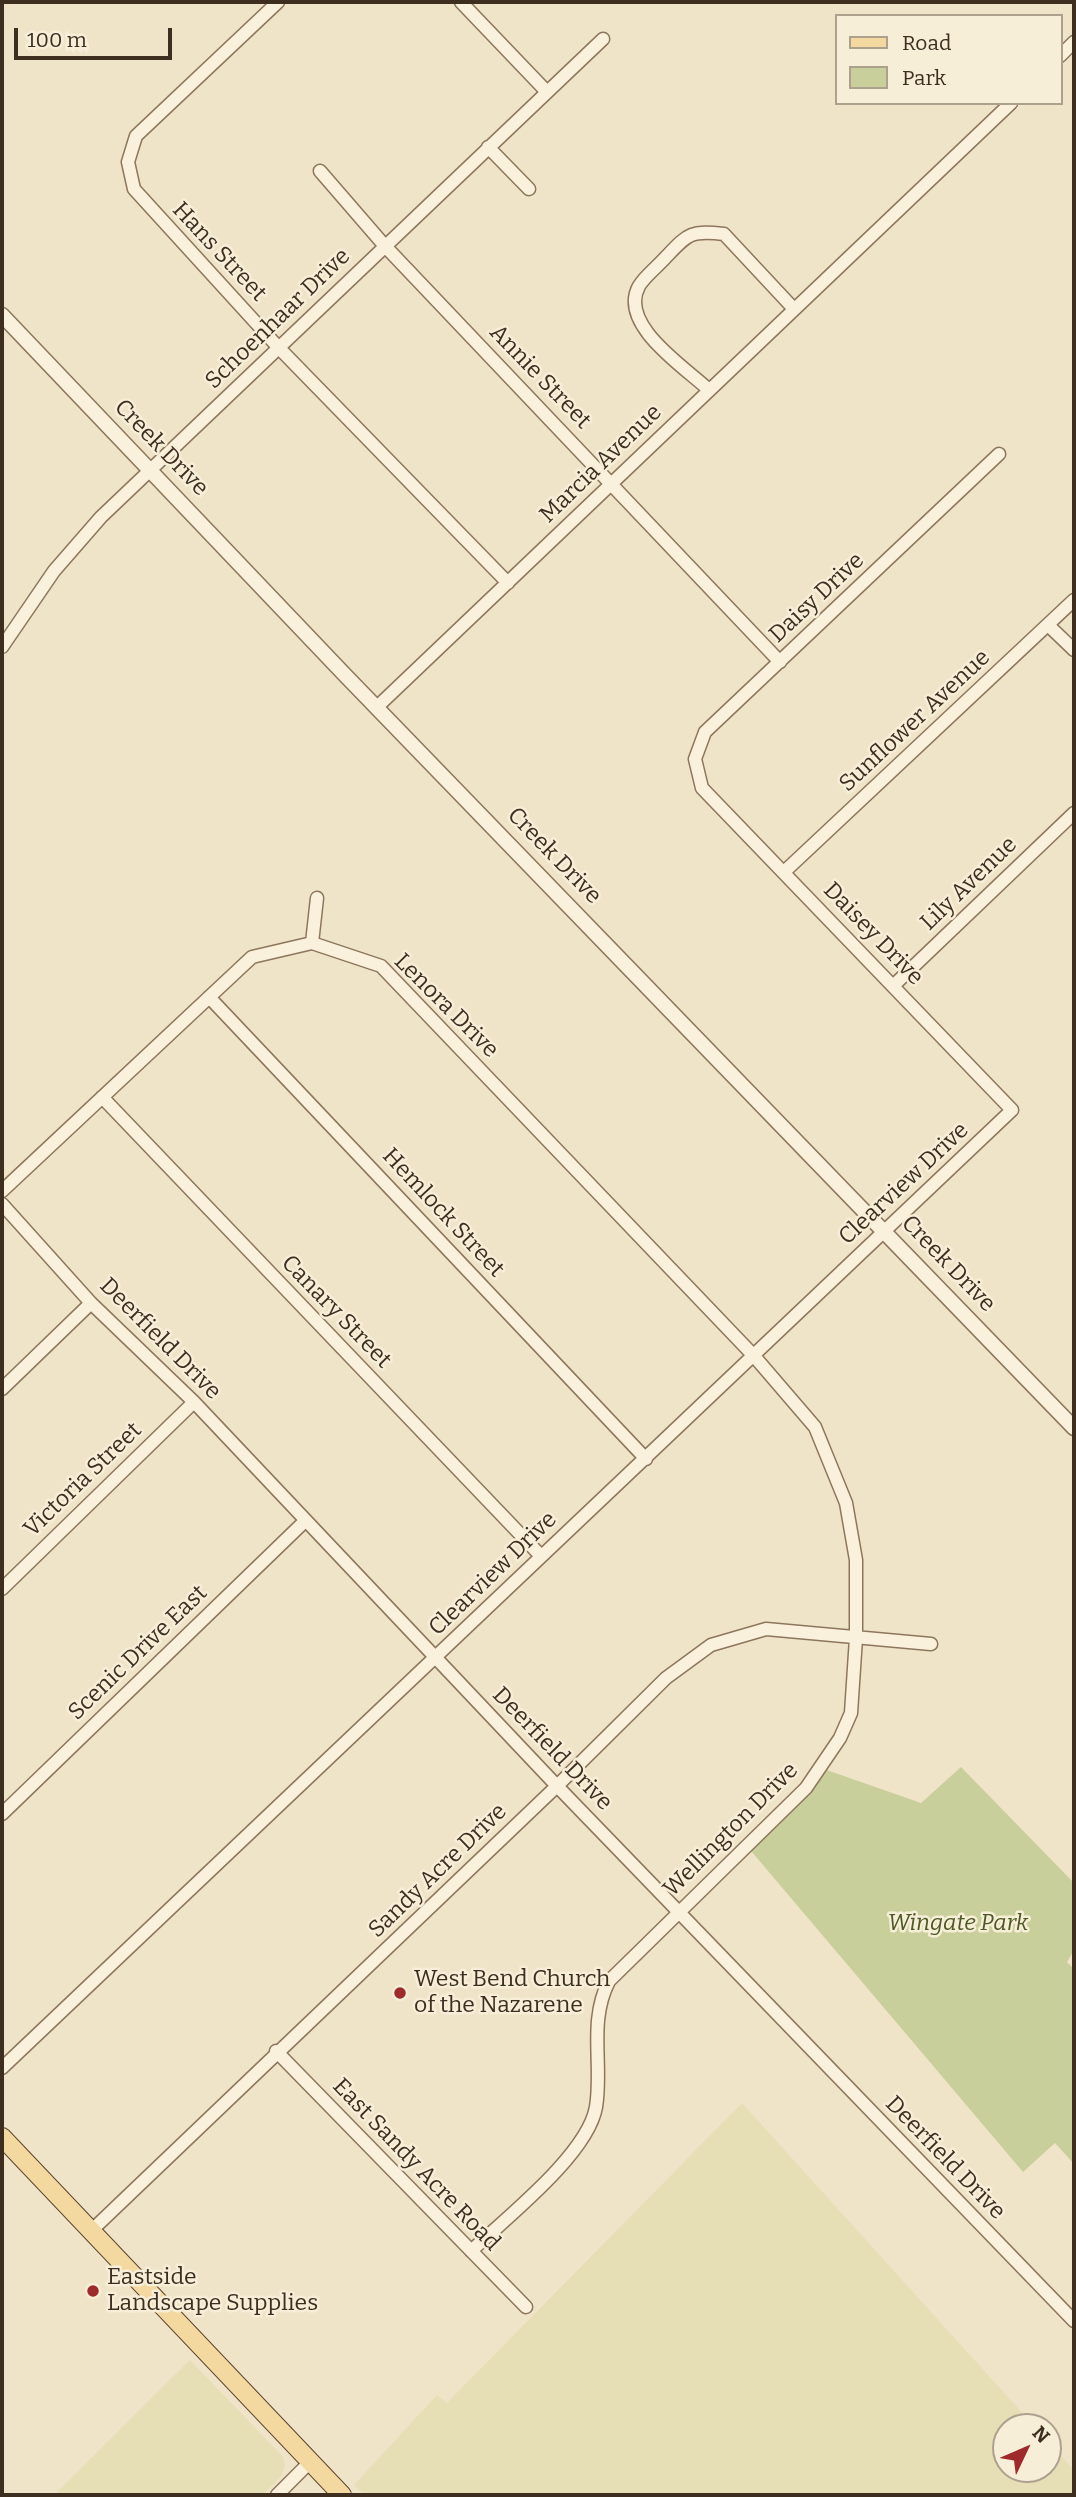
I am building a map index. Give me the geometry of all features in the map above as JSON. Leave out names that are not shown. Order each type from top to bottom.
[{"type":"main road","points":[[2,2137],[342,2495]]},
{"type":"street","name":"Hans Street","points":[[278,2],[136,136],[128,162],[134,189],[278,346],[508,583]]},
{"type":"street","points":[[461,2],[547,92]]},
{"type":"street","name":"Schoenhaar Drive","points":[[2,647],[54,571],[101,517],[603,39]]},
{"type":"street","name":"Marcia Avenue","points":[[377,707],[1009,105]]},
{"type":"street","points":[[488,147],[529,189]]},
{"type":"street","name":"Annie Street","points":[[320,172],[384,245],[612,482],[780,662]]},
{"type":"street","points":[[708,389],[640,326],[633,306],[640,285],[689,234],[701,231],[724,234],[794,309]]},
{"type":"street","name":"Creek Drive","points":[[2,315],[1074,1428]]},
{"type":"street","name":"Daisy Drive","points":[[702,788],[695,759],[705,732],[999,454]]},
{"type":"street","name":"Sunflower Avenue","points":[[784,872],[1074,600]]},
{"type":"street","points":[[1048,625],[1074,650]]},
{"type":"street","name":"Daisey Drive","points":[[702,788],[1012,1110]]},
{"type":"street","name":"Lily Avenue","points":[[893,986],[1074,813]]},
{"type":"street","points":[[2,1191],[252,957],[312,943],[317,898]]},
{"type":"street","name":"Lenora Drive","points":[[312,943],[381,966],[754,1356]]},
{"type":"street","name":"Hemlock Street","points":[[209,997],[646,1459]]},
{"type":"street","name":"Canary Street","points":[[102,1097],[541,1556]]},
{"type":"street","name":"Clearview Drive","points":[[2,2068],[1012,1110]]},
{"type":"street","name":"Deerfield Drive","points":[[2,1204],[92,1303],[194,1402],[304,1522],[1074,2321]]},
{"type":"street","points":[[2,1389],[92,1303]]},
{"type":"street","name":"Wellington Drive","points":[[471,2251],[576,2151],[596,2109],[600,1999],[609,1982],[806,1788],[821,1768],[851,1713],[856,1638],[856,1560],[846,1503],[815,1427],[754,1356]]},
{"type":"street","name":"Victoria Street","points":[[2,1588],[194,1402]]},
{"type":"street","name":"Scenic Drive East","points":[[2,1814],[304,1522]]},
{"type":"street","name":"Sandy Acre Drive","points":[[90,2232],[276,2051],[557,1786],[666,1678],[711,1644],[766,1629],[931,1644]]},
{"type":"street","name":"East Sandy Acre Road","points":[[276,2051],[526,2308]]},
{"type":"street","points":[[277,2495],[310,2462]]},
{"type":"shaded area","points":[[742,2103],[1022,2413],[992,2413],[992,2483],[1062,2483],[1062,2457],[1074,2470],[1074,2495],[364,2495],[354,2485],[437,2395],[447,2403]]},
{"type":"shaded area","points":[[190,2360],[283,2457],[285,2465],[282,2475],[263,2495],[54,2495]]},
{"type":"green space","name":"Wingate Park","points":[[961,1767],[1074,1883],[1074,1950],[1067,1962],[1074,1969],[1074,2164],[1055,2143],[1023,2172],[746,1845],[821,1768],[921,1803]]},
{"type":"place","name":"West Bend Church of the Nazarene","points":[[400,1993]]},
{"type":"place","name":"Eastside Landscape Supplies","points":[[93,2291]]}]
